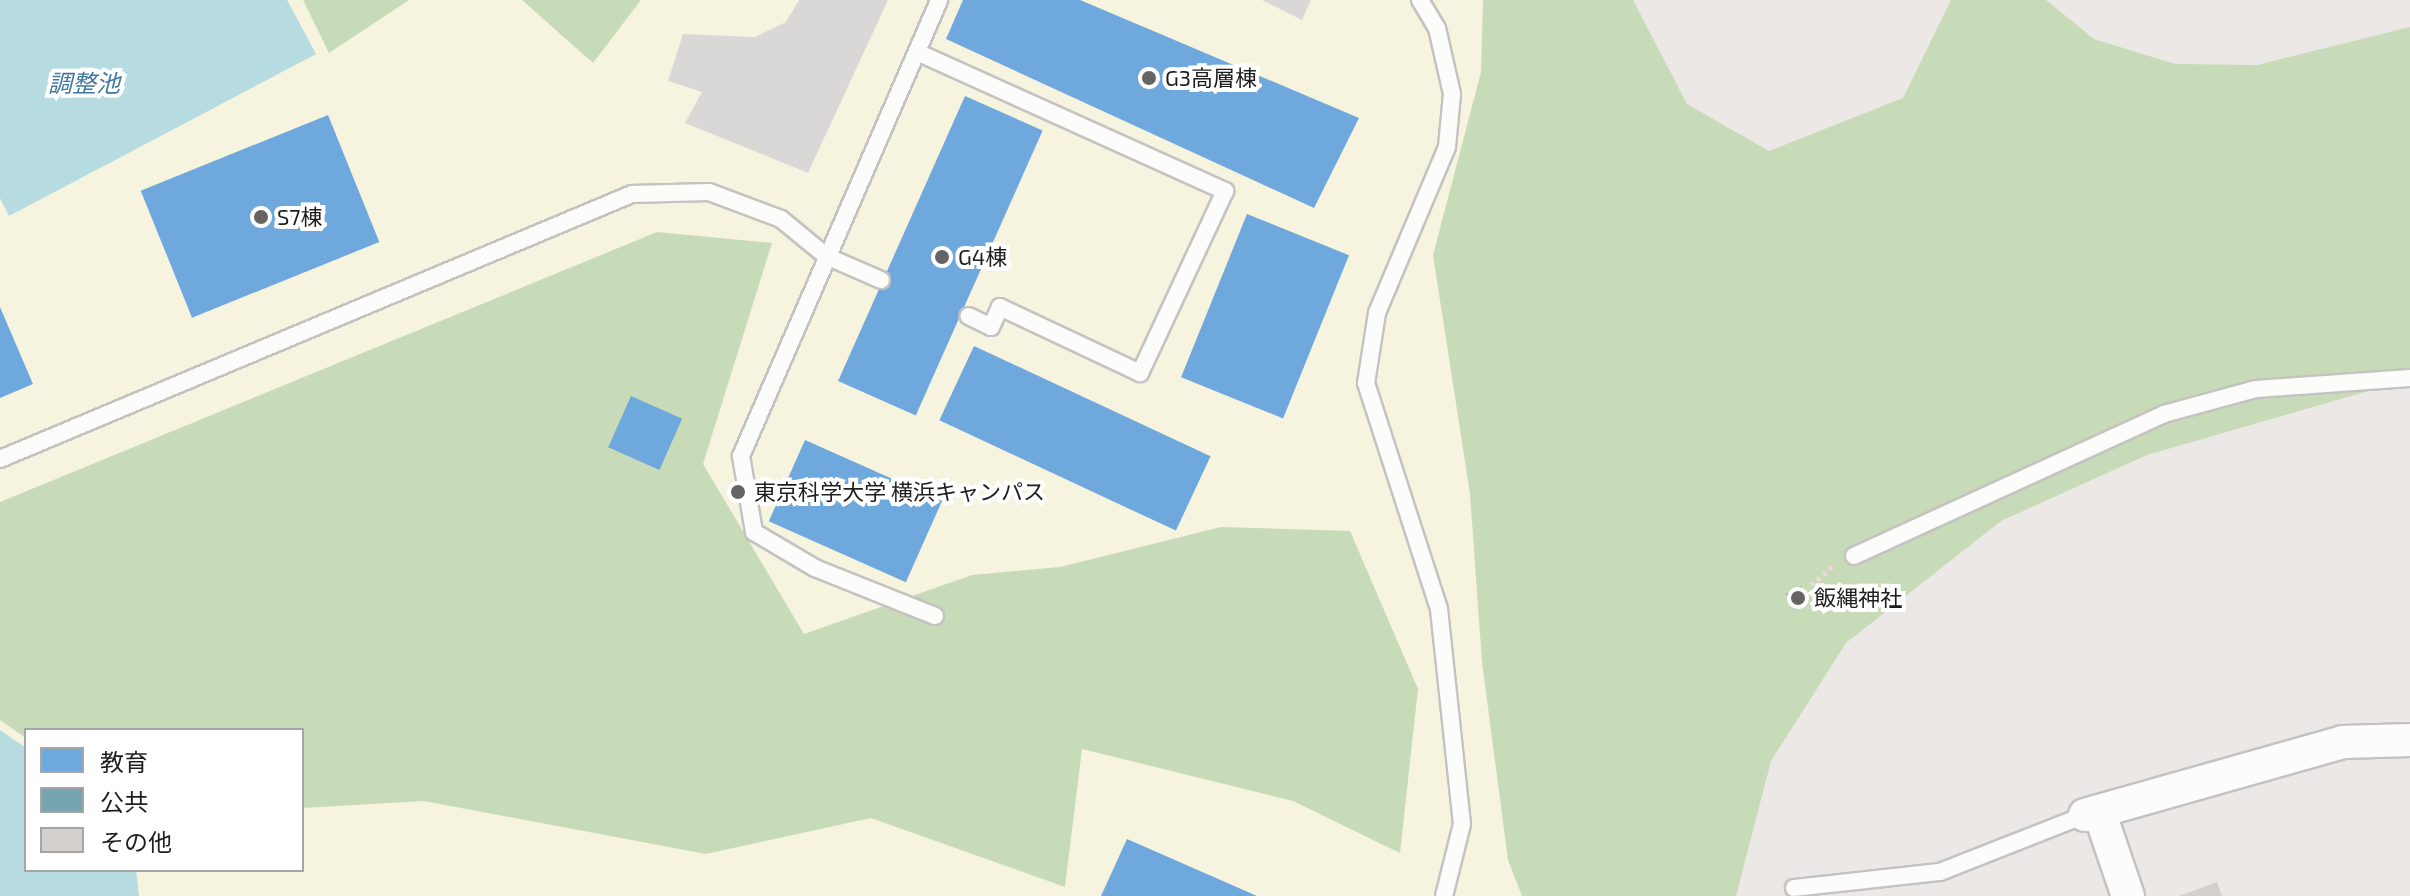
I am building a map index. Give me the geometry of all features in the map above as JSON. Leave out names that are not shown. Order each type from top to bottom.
[{"type":"street","points":[[2128,896],[2092,813],[2343,742],[2410,740]]},
{"type":"lane","points":[[935,616],[815,568],[754,532],[741,456],[939,0]]},
{"type":"lane","points":[[1420,0],[1437,28],[1450,83],[1447,147],[1377,313],[1366,383],[1439,609],[1462,824],[1444,896]]},
{"type":"lane","points":[[917,52],[1225,191],[1140,373],[1000,307],[991,327],[968,316]]},
{"type":"lane","points":[[0,459],[632,194],[709,192],[781,219],[826,256],[881,280]]},
{"type":"lane","points":[[1854,556],[2164,414],[2256,389],[2410,378]]},
{"type":"lane","points":[[1794,888],[1940,872],[2092,813]]},
{"type":"path","points":[[1811,585],[1826,570]]},
{"type":"shaded area","name":"東京科学大学 横浜キャンパス","points":[[0,0],[1489,0],[1536,896],[0,896]]},
{"type":"shaded area","points":[[799,0],[888,0],[808,173],[685,123],[702,92],[668,81],[683,34],[755,37],[786,22]]},
{"type":"shaded area","points":[[1262,0],[1311,0],[1302,20]]},
{"type":"green space","points":[[303,0],[409,0],[329,53]]},
{"type":"green space","points":[[522,0],[641,0],[593,63]]},
{"type":"green space","points":[[1483,0],[1633,0],[1687,104],[1769,151],[1903,98],[1951,0],[2046,0],[2094,39],[2175,64],[2257,65],[2410,27],[2410,379],[2147,455],[2001,521],[1846,643],[1771,761],[1736,896],[1522,896],[1508,860],[1482,662],[1470,494],[1433,255],[1481,72]]},
{"type":"green space","points":[[657,232],[772,243],[703,464],[804,634],[972,575],[1060,567],[1221,527],[1350,531],[1418,689],[1400,853],[1293,801],[1082,749],[1065,887],[871,818],[706,854],[424,801],[304,808],[304,728],[24,728],[24,737],[0,720],[0,502]]},
{"type":"water","name":"調整池","points":[[0,0],[287,0],[316,54],[9,216],[0,198]]},
{"type":"water","points":[[0,730],[24,747],[24,872],[136,872],[139,896],[0,896]]},
{"type":"building: 教育","name":"G3高層棟","points":[[963,0],[1080,0],[1359,118],[1314,208],[946,39]]},
{"type":"building: 教育","name":"G4棟","points":[[965,96],[1043,131],[916,416],[838,381]]},
{"type":"building: 教育","name":"S7棟","points":[[328,115],[379,242],[192,318],[141,191]]},
{"type":"building: 教育","points":[[1247,214],[1349,255],[1283,418],[1181,377]]},
{"type":"building: 教育","points":[[0,307],[33,384],[0,398]]},
{"type":"building: 教育","points":[[974,346],[1211,456],[1176,531],[939,420]]},
{"type":"building: 教育","points":[[631,396],[682,419],[659,470],[608,447]]},
{"type":"building: 教育","points":[[805,440],[942,501],[906,582],[769,521]]},
{"type":"building: 教育","points":[[1127,839],[1257,896],[1101,896]]},
{"type":"building: 公共","name":"飯縄神社","points":[[1801,586],[1809,601],[1794,609],[1786,594]]},
{"type":"building: その他","points":[[2217,882],[2222,896],[2179,896]]},
{"type":"place","name":"G3高層棟","points":[[1149,78]]},
{"type":"place","name":"S7棟","points":[[261,217]]},
{"type":"place","name":"G4棟","points":[[942,257]]},
{"type":"place","name":"東京科学大学 横浜キャンパス","points":[[738,492]]},
{"type":"place","name":"飯縄神社","points":[[1798,598]]}]
